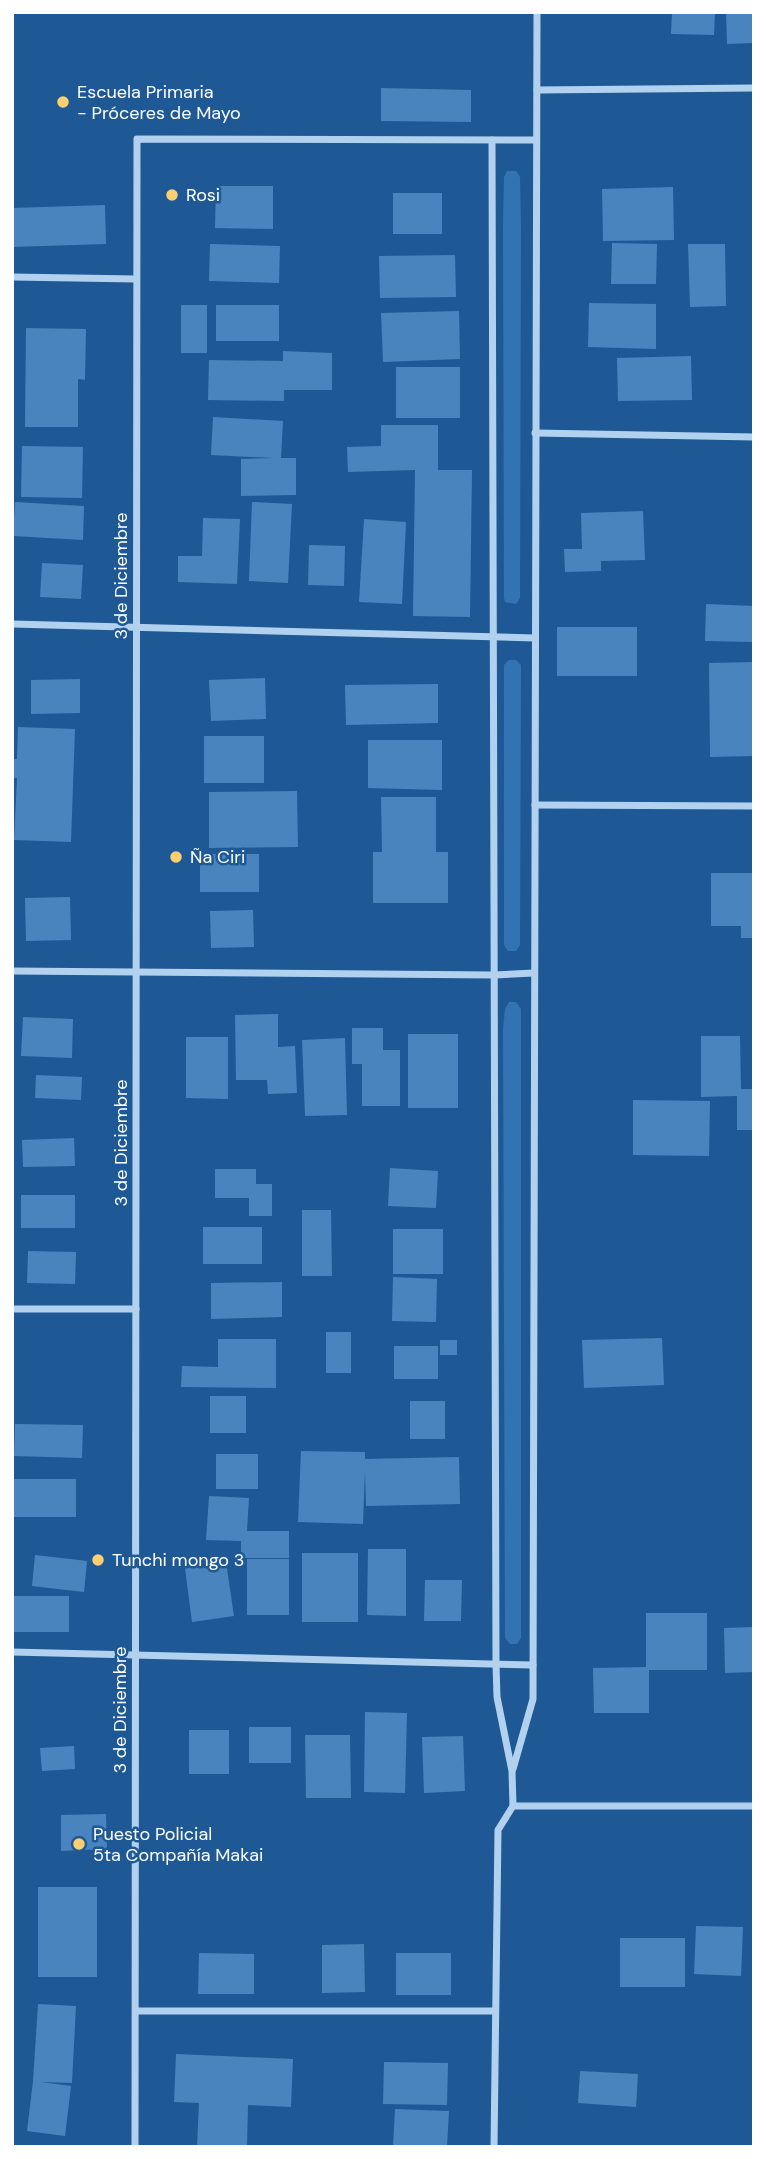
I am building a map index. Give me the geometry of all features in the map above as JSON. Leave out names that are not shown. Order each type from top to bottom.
[{"type":"street","points":[[512,1771],[533,1699],[537,12]]},
{"type":"street","points":[[537,90],[754,88]]},
{"type":"street","name":"3 de Diciembre","points":[[135,2147],[137,139],[492,140]]},
{"type":"street","points":[[494,2147],[498,1830],[513,1805],[512,1771],[497,1697],[496,1664],[492,140],[536,140]]},
{"type":"street","points":[[12,277],[136,279]]},
{"type":"street","points":[[535,433],[754,437]]},
{"type":"street","points":[[12,624],[535,638]]},
{"type":"street","points":[[535,805],[754,806]]},
{"type":"street","points":[[12,971],[494,975],[534,973]]},
{"type":"street","points":[[12,1308],[136,1309]]},
{"type":"street","points":[[12,1652],[533,1665]]},
{"type":"street","points":[[513,1805],[754,1806]]},
{"type":"street","points":[[135,2011],[494,2011]]},
{"type":"shaded area","points":[[507,171],[516,171],[520,177],[521,225],[520,598],[516,604],[505,602],[504,598],[503,224],[504,177]]},
{"type":"shaded area","points":[[509,660],[516,660],[521,665],[520,945],[516,951],[508,951],[504,945],[504,665]]},
{"type":"shaded area","points":[[509,1002],[516,1002],[521,1009],[521,1638],[517,1644],[510,1644],[505,1638],[503,1029],[505,1009]]},
{"type":"building","points":[[672,12],[715,12],[714,35],[671,34]]},
{"type":"building","points":[[726,12],[754,12],[754,43],[727,44]]},
{"type":"building","points":[[381,88],[471,90],[471,122],[381,121]]},
{"type":"building","points":[[216,186],[273,186],[273,229],[215,228]]},
{"type":"building","points":[[673,187],[674,240],[603,241],[602,189]]},
{"type":"building","points":[[393,193],[442,193],[442,234],[393,234]]},
{"type":"building","points":[[105,205],[106,244],[12,247],[12,208]]},
{"type":"building","points":[[612,243],[657,244],[656,284],[611,284]]},
{"type":"building","points":[[210,244],[280,246],[279,283],[209,281]]},
{"type":"building","points":[[688,244],[725,244],[726,306],[690,307]]},
{"type":"building","points":[[455,255],[456,297],[380,298],[379,256]]},
{"type":"building","points":[[589,303],[656,304],[656,349],[588,347]]},
{"type":"building","points":[[181,305],[207,305],[207,353],[181,353]]},
{"type":"building","points":[[216,305],[279,305],[279,341],[216,341]]},
{"type":"building","points":[[459,311],[460,359],[383,362],[381,313]]},
{"type":"building","points":[[26,328],[86,329],[85,380],[78,379],[78,427],[25,427]]},
{"type":"building","points":[[283,351],[332,353],[332,390],[284,390],[284,401],[208,400],[209,360],[283,361]]},
{"type":"building","points":[[691,356],[692,400],[618,401],[617,358]]},
{"type":"building","points":[[396,367],[460,367],[460,418],[396,418]]},
{"type":"building","points":[[213,417],[283,421],[281,458],[296,458],[296,495],[241,496],[241,459],[274,458],[211,455]]},
{"type":"building","points":[[381,425],[438,425],[438,470],[472,470],[470,617],[413,616],[415,470],[348,472],[347,447],[381,446]]},
{"type":"building","points":[[22,446],[83,447],[82,498],[21,497]]},
{"type":"building","points":[[15,502],[84,506],[83,540],[13,536]]},
{"type":"building","points":[[252,502],[292,504],[288,583],[249,581]]},
{"type":"building","points":[[643,511],[645,560],[601,561],[601,571],[565,572],[564,549],[582,549],[581,513]]},
{"type":"building","points":[[203,518],[240,519],[237,584],[178,582],[178,556],[202,556]]},
{"type":"building","points":[[364,519],[406,522],[402,604],[359,602]]},
{"type":"building","points":[[309,545],[345,546],[344,586],[308,585]]},
{"type":"building","points":[[42,563],[83,565],[81,599],[40,597]]},
{"type":"building","points":[[706,604],[754,606],[754,642],[705,641]]},
{"type":"building","points":[[557,627],[637,627],[637,676],[557,676]]},
{"type":"building","points":[[754,662],[754,756],[710,757],[709,663]]},
{"type":"building","points":[[265,678],[266,719],[211,721],[209,680]]},
{"type":"building","points":[[80,679],[80,713],[31,714],[31,680]]},
{"type":"building","points":[[438,684],[438,723],[346,725],[345,685]]},
{"type":"building","points":[[18,727],[75,729],[71,842],[14,840],[17,778],[12,778],[12,759],[17,759]]},
{"type":"building","points":[[204,736],[264,736],[264,783],[204,783]]},
{"type":"building","points":[[368,740],[442,740],[442,790],[368,788]]},
{"type":"building","points":[[297,791],[298,847],[209,848],[209,792]]},
{"type":"building","points":[[381,797],[436,797],[436,852],[448,852],[448,903],[373,903],[373,852],[382,852]]},
{"type":"building","points":[[200,854],[259,854],[259,892],[200,892]]},
{"type":"building","points":[[711,873],[754,873],[754,938],[741,938],[741,926],[711,926]]},
{"type":"building","points":[[70,897],[71,940],[26,941],[25,898]]},
{"type":"building","points":[[253,910],[254,947],[211,948],[210,911]]},
{"type":"building","points":[[278,1014],[278,1047],[295,1046],[297,1093],[268,1094],[267,1080],[236,1080],[235,1015]]},
{"type":"building","points":[[23,1017],[73,1019],[72,1058],[21,1056]]},
{"type":"building","points":[[352,1028],[383,1028],[383,1050],[400,1050],[400,1106],[362,1106],[362,1064],[352,1064]]},
{"type":"building","points":[[408,1034],[458,1034],[458,1108],[408,1108]]},
{"type":"building","points":[[701,1036],[740,1036],[741,1089],[754,1089],[754,1130],[737,1130],[737,1096],[701,1097]]},
{"type":"building","points":[[186,1037],[228,1037],[228,1099],[186,1098]]},
{"type":"building","points":[[345,1038],[347,1115],[305,1116],[302,1040]]},
{"type":"building","points":[[36,1075],[82,1077],[81,1100],[35,1098]]},
{"type":"building","points":[[633,1100],[710,1101],[709,1156],[633,1155]]},
{"type":"building","points":[[74,1138],[75,1166],[23,1167],[22,1140]]},
{"type":"building","points":[[390,1168],[438,1171],[436,1208],[388,1206]]},
{"type":"building","points":[[215,1169],[256,1169],[256,1184],[272,1184],[272,1216],[249,1216],[249,1198],[215,1198]]},
{"type":"building","points":[[21,1195],[75,1195],[75,1228],[21,1228]]},
{"type":"building","points":[[302,1210],[331,1210],[332,1276],[302,1276]]},
{"type":"building","points":[[203,1227],[262,1227],[262,1264],[203,1264]]},
{"type":"building","points":[[393,1229],[443,1229],[443,1274],[393,1274]]},
{"type":"building","points":[[28,1251],[76,1252],[75,1284],[27,1283]]},
{"type":"building","points":[[393,1277],[437,1279],[436,1322],[392,1321]]},
{"type":"building","points":[[282,1282],[282,1317],[211,1319],[211,1283]]},
{"type":"building","points":[[326,1332],[351,1332],[351,1373],[326,1373]]},
{"type":"building","points":[[662,1338],[664,1385],[584,1388],[582,1340]]},
{"type":"building","points":[[218,1339],[276,1339],[276,1388],[181,1387],[182,1366],[218,1367]]},
{"type":"building","points":[[440,1340],[457,1340],[457,1355],[440,1355]]},
{"type":"building","points":[[394,1346],[438,1346],[438,1379],[394,1379]]},
{"type":"building","points":[[210,1396],[246,1396],[246,1433],[210,1433]]},
{"type":"building","points":[[410,1401],[445,1401],[445,1439],[410,1439]]},
{"type":"building","points":[[15,1424],[83,1425],[82,1458],[14,1456]]},
{"type":"building","points":[[301,1451],[365,1452],[365,1459],[459,1457],[460,1504],[366,1506],[365,1470],[363,1524],[298,1522]]},
{"type":"building","points":[[216,1454],[258,1454],[258,1489],[216,1489]]},
{"type":"building","points":[[12,1479],[76,1479],[76,1517],[12,1517]]},
{"type":"building","points":[[209,1496],[249,1498],[247,1531],[289,1531],[289,1558],[241,1558],[241,1541],[206,1540]]},
{"type":"building","points":[[368,1549],[406,1549],[406,1616],[367,1615]]},
{"type":"building","points":[[302,1553],[358,1553],[358,1622],[302,1622]]},
{"type":"building","points":[[35,1555],[87,1561],[84,1592],[32,1586]]},
{"type":"building","points":[[247,1559],[289,1559],[289,1615],[247,1615]]},
{"type":"building","points":[[226,1562],[234,1616],[192,1622],[185,1568]]},
{"type":"building","points":[[425,1580],[462,1580],[461,1621],[424,1621]]},
{"type":"building","points":[[12,1596],[69,1596],[69,1632],[12,1632]]},
{"type":"building","points":[[646,1613],[707,1613],[707,1670],[649,1670],[649,1713],[594,1713],[593,1668],[646,1667]]},
{"type":"building","points":[[754,1627],[754,1672],[725,1673],[724,1628]]},
{"type":"building","points":[[365,1712],[407,1713],[405,1793],[364,1792]]},
{"type":"building","points":[[249,1727],[291,1727],[291,1763],[249,1763]]},
{"type":"building","points":[[189,1730],[229,1730],[229,1774],[189,1774]]},
{"type":"building","points":[[305,1735],[350,1735],[351,1798],[306,1798]]},
{"type":"building","points":[[463,1736],[465,1791],[424,1793],[422,1737]]},
{"type":"building","points":[[74,1746],[75,1769],[42,1771],[40,1748]]},
{"type":"building","points":[[106,1814],[107,1849],[61,1851],[61,1815]]},
{"type":"building","points":[[38,1887],[97,1887],[97,1977],[38,1977]]},
{"type":"building","points":[[696,1926],[743,1927],[741,1976],[694,1974]]},
{"type":"building","points":[[620,1938],[685,1938],[685,1987],[620,1987]]},
{"type":"building","points":[[364,1944],[365,1992],[322,1993],[322,1945]]},
{"type":"building","points":[[199,1953],[254,1954],[254,1994],[198,1994]]},
{"type":"building","points":[[396,1953],[451,1953],[451,1995],[396,1995]]},
{"type":"building","points":[[38,2004],[76,2006],[72,2083],[41,2082],[71,2086],[65,2136],[27,2131]]},
{"type":"building","points":[[176,2054],[293,2059],[291,2107],[248,2105],[247,2147],[197,2147],[199,2103],[174,2102]]},
{"type":"building","points":[[384,2062],[448,2063],[447,2105],[383,2104]]},
{"type":"building","points":[[580,2071],[638,2074],[636,2107],[578,2103]]},
{"type":"building","points":[[395,2109],[449,2111],[447,2147],[393,2147]]},
{"type":"place","name":"Escuela Primaria - Próceres de Mayo","points":[[63,102]]},
{"type":"place","name":"Rosi","points":[[172,195]]},
{"type":"place","name":"Ña Ciri","points":[[176,857]]},
{"type":"place","name":"Tunchi mongo 3","points":[[98,1560]]},
{"type":"place","name":"Puesto Policial 5ta Compañía Makai","points":[[79,1844]]}]
